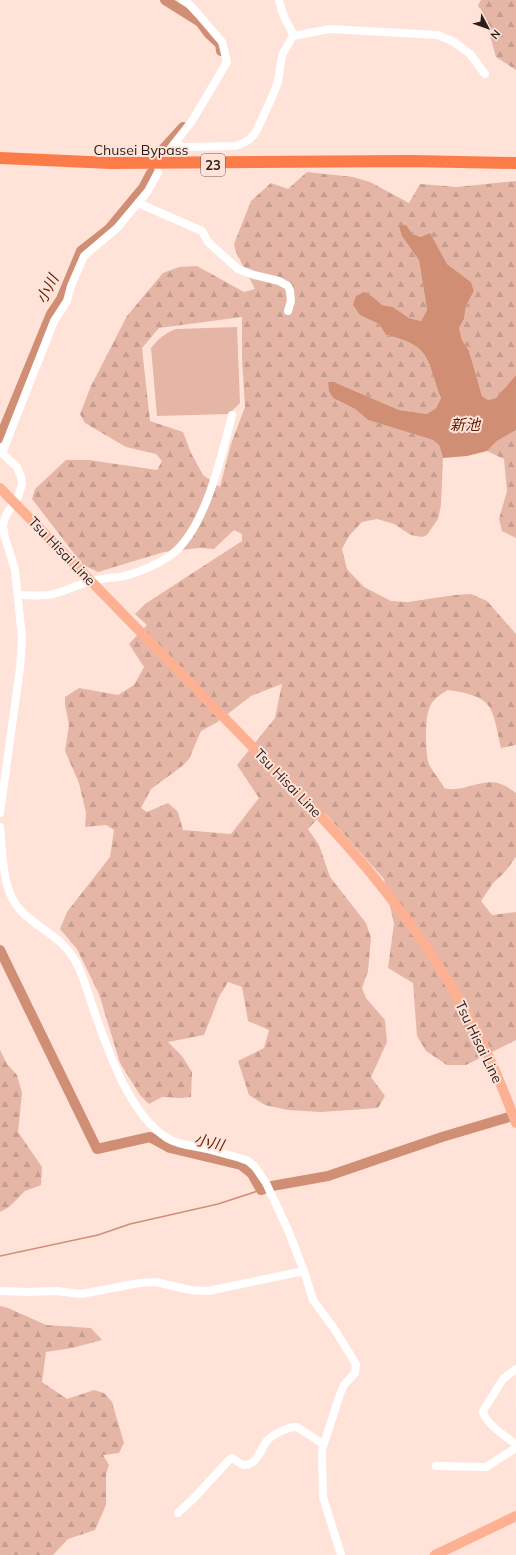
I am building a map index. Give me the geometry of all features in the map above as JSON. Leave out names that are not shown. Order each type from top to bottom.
[{"type":"highway","name":"Chusei Bypass","points":[[0,158],[110,163],[371,161],[516,163]]},
{"type":"highway","name":"Chusei Bypass","points":[[0,165],[405,165],[425,162]]},
{"type":"main road","name":"Tsu Hisai Line","points":[[0,488],[347,845],[387,893],[420,938],[464,1010],[491,1062],[516,1123]]},
{"type":"main road","points":[[435,1555],[448,1552],[516,1516]]},
{"type":"street","points":[[279,0],[284,17],[293,36]]},
{"type":"street","points":[[164,158],[192,121],[227,62],[222,42],[188,1]]},
{"type":"street","points":[[174,144],[184,147],[235,146],[250,139],[256,132],[272,98],[278,82],[282,54],[293,36],[330,29],[438,35],[454,42],[470,54],[485,74]]},
{"type":"street","points":[[0,813],[20,668],[22,638],[15,570],[4,534],[3,525],[6,515],[15,503],[22,484],[17,467],[1,450],[54,320],[67,301],[71,286],[84,256],[117,228],[151,186],[158,172]]},
{"type":"street","points":[[138,203],[202,231],[208,242],[238,269],[254,275],[279,281],[288,286],[291,301],[288,311]]},
{"type":"street","points":[[18,595],[48,595],[68,591],[106,578],[123,576],[147,567],[170,555],[181,547],[200,515],[220,464],[232,415]]},
{"type":"street","points":[[0,827],[9,892],[18,908],[62,944],[76,963],[83,978],[111,1056],[137,1108],[166,1138],[178,1143],[248,1161],[255,1167],[266,1183],[288,1230],[304,1271],[313,1300],[335,1330],[356,1364],[355,1373],[344,1385],[340,1394],[322,1450],[322,1491],[341,1555]]},
{"type":"street","points":[[0,1291],[56,1291],[81,1294],[139,1283],[156,1282],[190,1290],[208,1291],[304,1271]]},
{"type":"street","points":[[516,1369],[503,1379],[483,1411],[485,1418],[516,1444]]},
{"type":"street","points":[[178,1513],[229,1460],[232,1458],[243,1465],[251,1463],[260,1454],[267,1441],[283,1430],[297,1427],[323,1444]]},
{"type":"street","points":[[436,1466],[486,1467],[516,1448]]},
{"type":"green space","points":[[481,0],[516,0],[516,70],[496,57],[487,25],[478,5]]},
{"type":"green space","points":[[307,172],[353,177],[370,182],[409,203],[420,184],[457,187],[516,181],[516,375],[496,398],[488,400],[482,396],[469,351],[462,340],[459,328],[464,319],[466,306],[474,291],[471,282],[447,264],[430,234],[421,237],[412,234],[419,260],[427,310],[421,321],[409,318],[393,307],[382,305],[373,297],[369,319],[379,324],[386,335],[412,344],[426,356],[441,398],[436,408],[427,414],[399,410],[334,382],[328,383],[333,398],[355,409],[368,420],[433,440],[439,445],[443,458],[441,505],[438,519],[427,535],[422,537],[411,535],[394,524],[377,519],[362,522],[349,536],[342,549],[347,569],[364,587],[391,601],[408,602],[471,594],[487,601],[516,634],[516,745],[501,748],[492,712],[487,704],[477,697],[448,690],[437,697],[430,705],[426,736],[429,764],[444,788],[458,789],[491,782],[503,785],[516,793],[516,857],[504,873],[493,883],[481,901],[492,915],[516,912],[516,1040],[466,1065],[447,1065],[426,1051],[417,1036],[413,983],[388,968],[394,924],[384,879],[324,812],[308,829],[319,845],[330,877],[366,923],[371,938],[368,971],[362,988],[366,998],[385,1020],[387,1042],[371,1077],[385,1096],[378,1108],[321,1112],[288,1110],[265,1105],[249,1095],[238,1061],[264,1048],[269,1030],[248,1021],[242,987],[228,982],[219,997],[204,1035],[168,1042],[182,1056],[192,1072],[191,1097],[162,1097],[149,1104],[140,1095],[120,1063],[99,994],[77,949],[60,929],[67,912],[110,857],[114,830],[106,825],[85,827],[86,813],[79,783],[65,751],[69,725],[65,697],[79,688],[118,695],[134,685],[144,667],[129,644],[147,625],[135,614],[145,604],[242,541],[242,534],[234,530],[214,549],[199,548],[164,552],[98,572],[83,565],[32,499],[35,489],[66,460],[89,460],[157,470],[162,461],[156,454],[126,447],[85,423],[80,414],[91,386],[127,316],[163,273],[179,267],[197,266],[244,292],[255,289],[236,252],[234,244],[251,201],[271,183],[288,189]],"holes":[[[242,317],[242,359],[245,407],[231,444],[220,487],[203,475],[191,453],[183,432],[150,421],[142,348],[159,328]],[[282,684],[275,718],[237,765],[259,798],[231,834],[183,830],[178,812],[168,803],[147,812],[141,808],[151,789],[181,767],[189,759],[201,731],[216,723],[251,696]]]},
{"type":"green space","points":[[237,327],[240,403],[229,414],[157,416],[151,348],[159,339],[165,334],[176,329]]},
{"type":"green space","points":[[516,430],[516,538],[502,531],[499,519],[507,491],[504,459],[487,451],[497,441]]},
{"type":"green space","points":[[0,1050],[7,1064],[17,1075],[22,1093],[18,1132],[42,1167],[41,1185],[25,1191],[9,1207],[0,1212]]},
{"type":"green space","points":[[0,1306],[8,1308],[46,1325],[91,1328],[102,1340],[72,1348],[46,1352],[42,1382],[67,1399],[94,1390],[104,1393],[112,1402],[124,1443],[119,1453],[103,1455],[109,1465],[106,1474],[106,1505],[95,1530],[68,1539],[53,1555],[0,1555]]},
{"type":"water","name":"新池","points":[[406,225],[412,234],[421,237],[430,233],[447,264],[471,282],[474,291],[466,306],[464,319],[459,328],[462,340],[469,351],[482,396],[488,400],[496,398],[516,375],[516,430],[497,441],[487,451],[467,456],[443,458],[439,445],[433,440],[368,420],[355,409],[333,398],[329,391],[328,382],[334,382],[399,410],[427,414],[436,408],[441,398],[426,356],[412,344],[386,335],[379,324],[360,315],[353,305],[356,296],[364,292],[373,297],[382,305],[393,307],[409,318],[421,321],[427,310],[419,260],[402,236],[399,226]]},
{"type":"waterway","name":"小川","points":[[165,0],[200,22],[209,34],[220,44],[221,51]]},
{"type":"waterway","name":"小川","points":[[157,158],[183,127]]},
{"type":"waterway","name":"小川","points":[[0,438],[51,314],[61,299],[81,251],[109,229],[143,188],[151,173]]},
{"type":"waterway","name":"小川","points":[[0,950],[97,1149],[150,1137],[170,1148],[241,1165],[252,1174],[261,1190],[272,1186],[328,1176],[442,1137],[516,1115]]},
{"type":"waterway","points":[[0,1256],[98,1235],[130,1224],[218,1204],[261,1190]]}]
